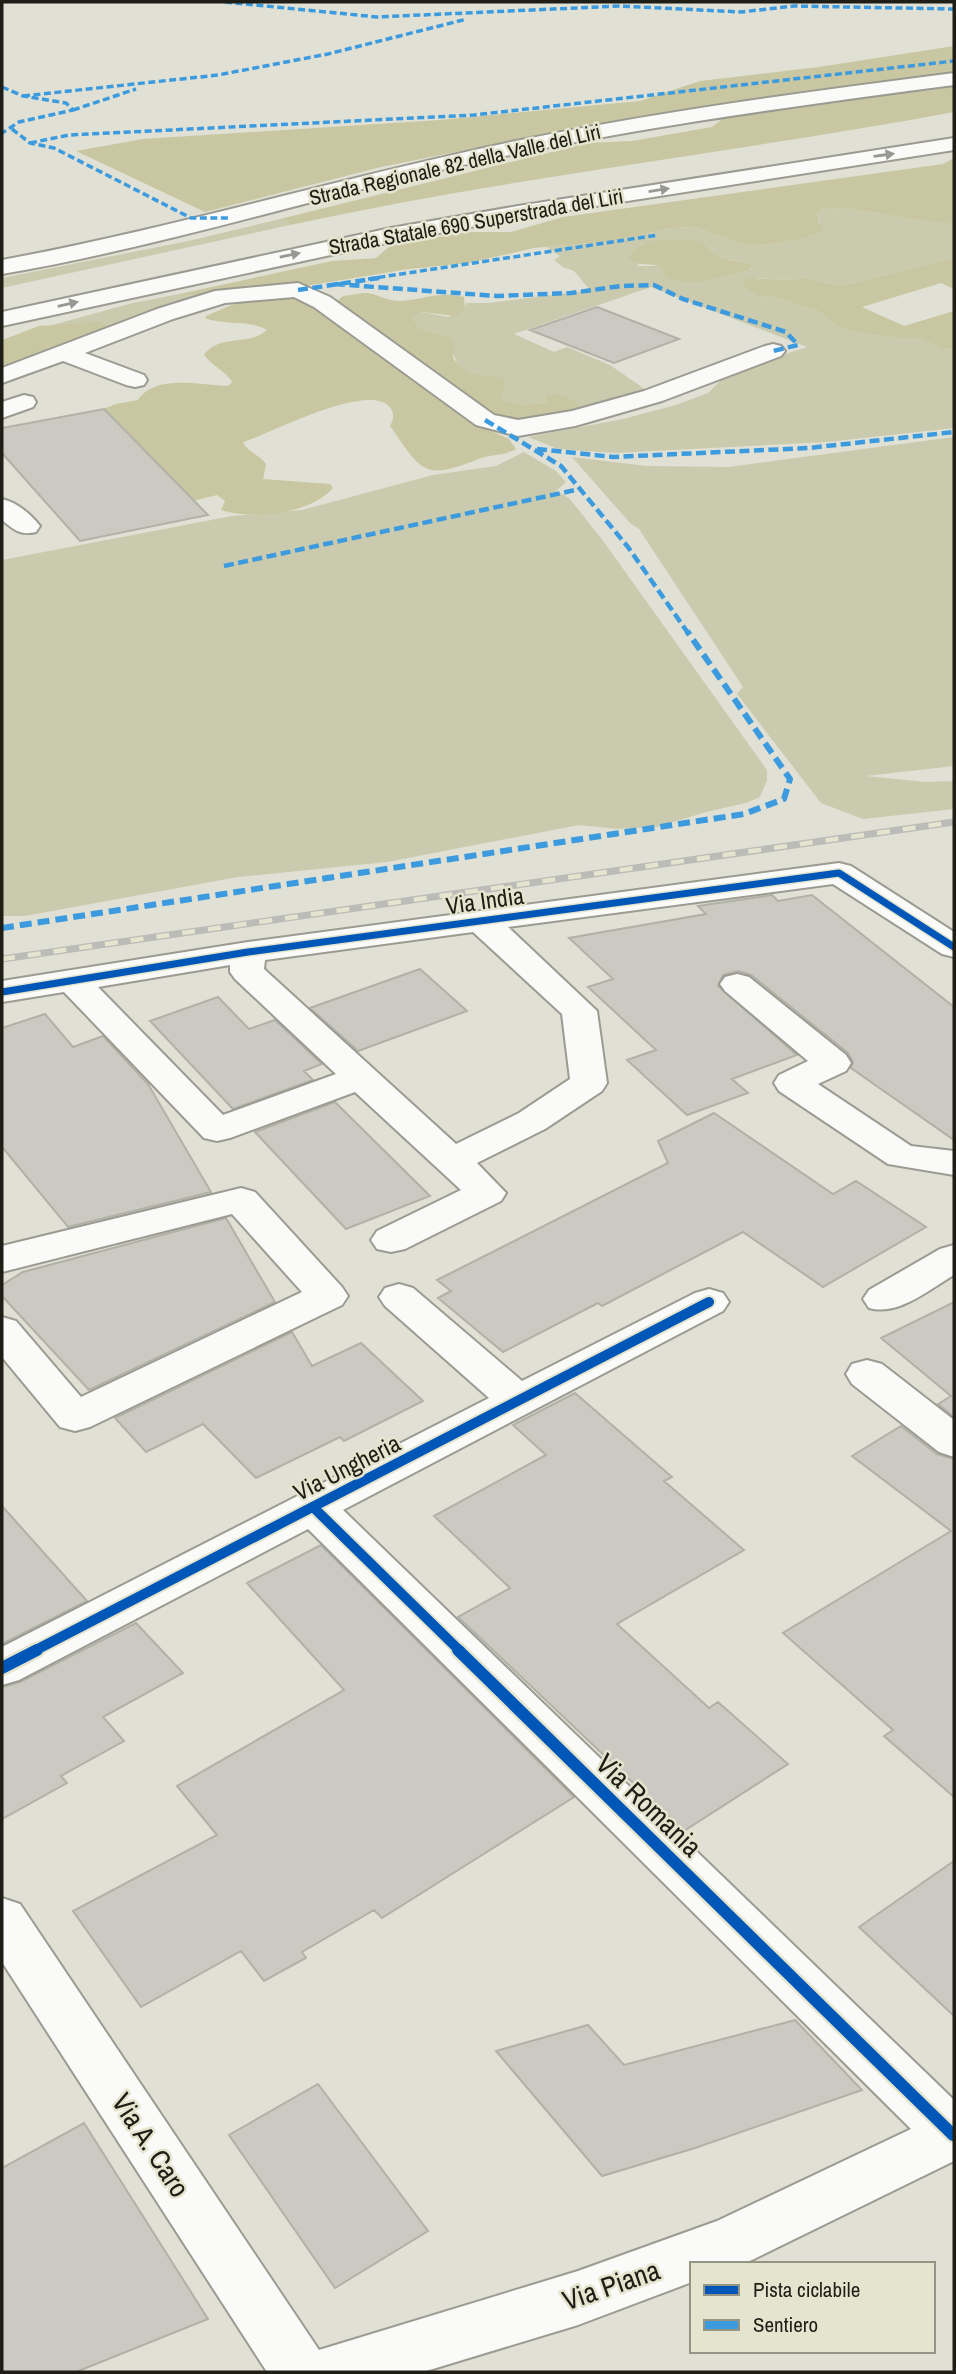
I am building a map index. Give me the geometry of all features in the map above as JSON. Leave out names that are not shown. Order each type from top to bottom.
[{"type":"main road","name":"Strada Regionale 82 della Valle del Liri","points":[[2,267],[149,237],[516,147],[641,125],[954,79]]},
{"type":"main road","name":"Strada Statale 690 Superstrada del Liri","points":[[330,227],[542,189],[954,127]]},
{"type":"main road","name":"Strada Statale 690 Superstrada del Liri","points":[[2,319],[391,235],[518,212],[954,144]]},
{"type":"main road","points":[[2,299],[50,287]]},
{"type":"main road","points":[[2,376],[165,314],[223,296],[298,290],[323,302],[385,351],[485,420],[519,428],[575,418],[653,396],[773,351]]},
{"type":"main road","points":[[63,353],[135,380]]},
{"type":"main road","points":[[2,507],[26,526]]},
{"type":"main road","name":"Via India","points":[[2,992],[248,952],[839,873],[954,947]]},
{"type":"main road","points":[[452,1160],[532,1121],[589,1083],[579,1011],[481,921]]},
{"type":"main road","points":[[248,952],[247,972],[487,1193],[390,1240]]},
{"type":"main road","points":[[73,981],[217,1130],[361,1077]]},
{"type":"main road","points":[[737,984],[834,1063],[792,1083],[901,1156],[954,1163]]},
{"type":"main road","points":[[2,1259],[241,1200],[328,1296],[75,1417],[2,1330]]},
{"type":"main road","points":[[883,1299],[954,1258]]},
{"type":"main road","points":[[399,1297],[518,1401]]},
{"type":"main road","name":"Via Ungheria","points":[[2,1668],[709,1302]]},
{"type":"main road","points":[[867,1374],[954,1441]]},
{"type":"main road","name":"Via Romania","points":[[313,1507],[954,2135]]},
{"type":"main road","name":"Via A. Caro","points":[[2,1919],[300,2372]]},
{"type":"main road","name":"Via Piana","points":[[332,2372],[578,2298],[734,2241],[954,2135]]},
{"type":"green space","points":[[954,46],[954,72],[580,127],[381,167],[205,212],[76,151],[143,139],[440,120],[640,101],[700,81],[819,67]]},
{"type":"green space","points":[[954,85],[954,112],[456,193],[290,225],[284,218],[588,143],[632,141],[712,127],[722,119]]},
{"type":"green space","points":[[954,158],[954,223],[823,208],[817,213],[819,223],[824,228],[822,232],[802,239],[759,246],[744,245],[695,227],[671,228],[614,241],[534,248],[468,263],[409,269],[305,286],[183,296],[179,294],[332,261],[376,258],[390,246],[468,232],[511,232],[563,217],[943,164]]},
{"type":"green space","points":[[823,208],[839,208],[921,221],[954,223],[954,258],[849,284],[835,285],[802,277],[793,280],[756,278],[758,296],[773,297],[818,311],[835,325],[852,332],[920,338],[943,349],[954,350],[954,428],[827,442],[615,453],[558,449],[528,437],[623,419],[676,405],[708,393],[722,379],[745,367],[807,347],[651,287],[514,334],[554,352],[567,347],[610,365],[646,390],[581,411],[544,397],[546,402],[525,405],[504,400],[500,397],[496,377],[468,373],[458,364],[451,337],[419,328],[413,316],[421,312],[448,317],[465,308],[466,303],[489,303],[590,290],[574,271],[554,260],[560,256],[547,247],[614,241],[671,228],[695,227],[744,245],[759,246],[802,239],[822,232],[817,213]],"holes":[[[693,240],[721,257],[753,267],[747,271],[703,280],[660,266],[638,266],[641,244]]]},
{"type":"green space","points":[[284,218],[290,225],[2,288],[2,278],[193,240]]},
{"type":"green space","points":[[687,239],[703,244],[721,257],[753,266],[747,271],[692,282],[671,279],[662,274],[664,268],[638,263],[629,258],[633,251],[646,243]]},
{"type":"green space","points":[[954,258],[954,289],[941,283],[862,307],[904,326],[954,311],[954,350],[943,349],[920,338],[852,332],[835,325],[818,311],[773,297],[758,296],[742,282],[749,278],[793,280],[802,277],[835,285],[849,284]]},
{"type":"green space","points":[[229,293],[143,313],[109,327],[52,325],[133,303],[179,294]]},
{"type":"green space","points":[[364,293],[399,301],[443,295],[464,297],[465,308],[456,316],[421,312],[413,317],[419,328],[451,337],[455,349],[453,358],[465,370],[502,379],[506,385],[500,397],[504,400],[525,405],[546,402],[544,396],[558,394],[576,401],[581,411],[548,419],[490,418],[335,303],[343,296]]},
{"type":"green space","points":[[273,296],[306,300],[447,396],[480,426],[509,439],[516,449],[445,470],[425,468],[409,453],[390,426],[393,416],[389,406],[377,401],[359,401],[317,412],[243,442],[266,464],[263,479],[330,484],[333,488],[323,497],[296,509],[264,514],[221,510],[225,501],[217,495],[193,501],[143,448],[98,411],[138,400],[155,387],[167,384],[231,384],[229,377],[204,355],[218,344],[251,338],[267,330],[205,318],[243,300]]},
{"type":"green space","points":[[99,322],[109,327],[2,369],[2,340],[39,326]]},
{"type":"green space","points":[[954,437],[954,766],[866,776],[926,782],[954,781],[954,809],[863,819],[821,803],[737,694],[743,687],[639,529],[630,523],[572,457],[647,466],[729,467]]},
{"type":"green space","points":[[524,452],[556,471],[566,482],[556,491],[569,498],[601,538],[767,770],[767,780],[760,797],[657,827],[618,829],[579,825],[387,862],[238,877],[25,916],[2,916],[2,560],[232,516],[302,510],[433,475],[496,466]]},
{"type":"building","points":[[597,307],[679,339],[614,363],[530,330]]},
{"type":"building","points":[[104,409],[208,515],[80,541],[2,453],[2,428]]},
{"type":"building","points":[[772,895],[778,901],[812,895],[954,1007],[954,1140],[851,1068],[853,1062],[848,1053],[751,975],[738,971],[723,975],[718,986],[797,1055],[732,1079],[748,1093],[687,1115],[627,1060],[656,1050],[588,987],[613,979],[569,938],[706,914],[698,906]]},
{"type":"building","points":[[420,969],[467,1011],[358,1051],[310,1008]]},
{"type":"building","points":[[218,997],[249,1029],[275,1020],[322,1064],[304,1071],[313,1080],[233,1109],[150,1021]]},
{"type":"building","points":[[45,1014],[73,1047],[103,1036],[148,1084],[211,1192],[68,1227],[2,1147],[2,1028]]},
{"type":"building","points":[[335,1102],[430,1196],[346,1229],[255,1132]]},
{"type":"building","points":[[714,1113],[833,1194],[856,1181],[926,1227],[823,1287],[743,1232],[602,1306],[598,1303],[503,1352],[438,1298],[451,1291],[437,1280],[668,1163],[658,1141]]},
{"type":"building","points":[[226,1218],[275,1302],[89,1390],[2,1296],[2,1285],[23,1272]]},
{"type":"building","points":[[954,1302],[954,1417],[938,1404],[951,1396],[881,1338]]},
{"type":"building","points":[[292,1332],[312,1366],[361,1343],[423,1401],[344,1441],[340,1437],[256,1478],[203,1424],[146,1452],[115,1418]]},
{"type":"building","points":[[575,1393],[672,1477],[664,1481],[744,1550],[617,1624],[709,1708],[718,1702],[788,1764],[684,1831],[458,1617],[510,1588],[434,1516],[546,1455],[513,1425]]},
{"type":"building","points":[[901,1426],[937,1454],[954,1459],[954,1797],[884,1736],[893,1730],[783,1633],[951,1531],[852,1456]]},
{"type":"building","points":[[2,1506],[87,1601],[2,1644]]},
{"type":"building","points":[[321,1545],[574,1797],[382,1918],[374,1910],[302,1952],[306,1958],[264,1981],[241,1951],[141,2007],[73,1911],[217,1835],[177,1786],[344,1690],[247,1583]]},
{"type":"building","points":[[136,1623],[183,1673],[103,1717],[124,1741],[61,1776],[67,1783],[2,1819],[2,1687],[20,1682]]},
{"type":"building","points":[[954,1861],[954,2016],[859,1927]]},
{"type":"building","points":[[795,2020],[862,2090],[695,2148],[602,2176],[496,2051],[588,2025],[624,2065]]},
{"type":"building","points":[[318,2084],[428,2231],[335,2288],[229,2135]]},
{"type":"building","points":[[84,2123],[208,2319],[76,2372],[2,2372],[2,2168]]},
{"type":"railway","points":[[2,959],[954,822]]},
{"type":"marked path","points":[[225,2],[377,17],[620,6],[741,12],[794,6],[954,9]]},
{"type":"marked path","points":[[23,96],[218,75],[328,54],[467,19]]},
{"type":"marked path","points":[[30,143],[69,135],[474,115],[954,61]]},
{"type":"marked path","points":[[2,87],[23,96],[66,103],[73,110],[19,122],[2,133]]},
{"type":"marked path","points":[[73,110],[136,89]]},
{"type":"marked path","points":[[12,129],[30,143],[54,148],[191,218],[228,218]]},
{"type":"marked path","points":[[298,290],[658,235]]},
{"type":"marked path","points":[[335,284],[497,296],[571,293],[621,286],[654,285],[683,299],[786,332],[798,345],[773,351]]},
{"type":"marked path","points":[[2,928],[744,814],[784,799],[790,779],[628,547],[561,466],[485,420]]},
{"type":"marked path","points":[[537,449],[613,457],[809,448],[954,432]]},
{"type":"marked path","points":[[224,566],[580,489]]},
{"type":"cycle path","points":[[2,992],[248,952],[839,873],[954,947]]},
{"type":"cycle path","points":[[2,1668],[709,1302]]},
{"type":"cycle path","points":[[313,1507],[953,2135]]}]
